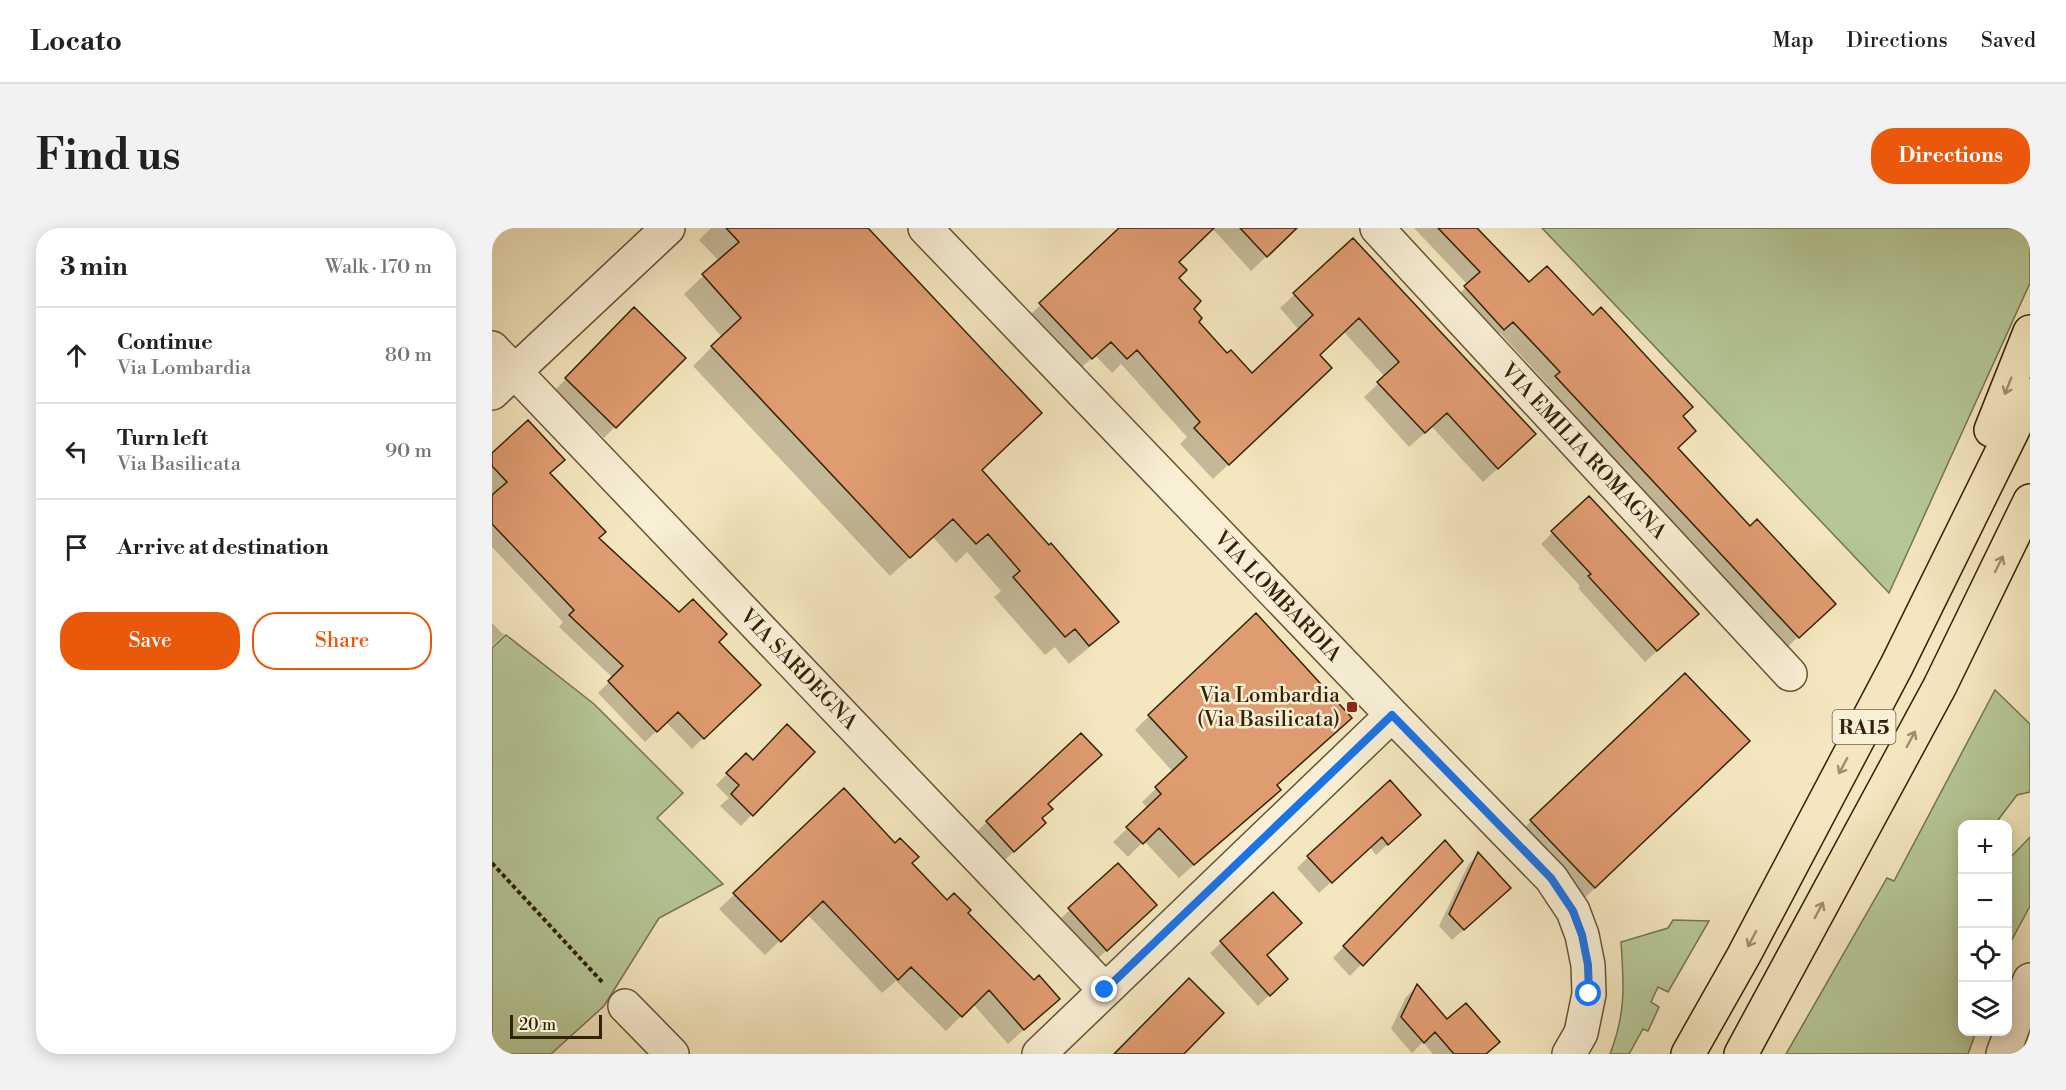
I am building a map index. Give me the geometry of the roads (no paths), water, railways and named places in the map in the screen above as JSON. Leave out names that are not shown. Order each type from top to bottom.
[{"type":"highway","points":[[1897,665],[2030,332]]},
{"type":"highway","name":"RA15","points":[[1688,1054],[1744,955],[1897,665],[2030,395]]},
{"type":"highway","name":"RA15","points":[[1741,1054],[1940,686],[2030,501]]},
{"type":"street","points":[[503,382],[668,228]]},
{"type":"street","name":"VIA LOMBARDIA","points":[[925,228],[1551,878],[1573,911],[1582,935],[1588,965],[1589,994],[1581,1033],[1569,1054]]},
{"type":"street","name":"VIA EMILIA ROMAGNA","points":[[1377,228],[1790,674]]},
{"type":"street","name":"VIA SARDEGNA","points":[[492,348],[503,382],[1105,990]]},
{"type":"street","points":[[1039,1054],[1392,715]]},
{"type":"street","points":[[2003,1054],[2030,980]]},
{"type":"street","points":[[625,1006],[672,1054]]},
{"type":"place","name":"Via Lombardia (Via Basilicata)","points":[[1352,707]]}]
